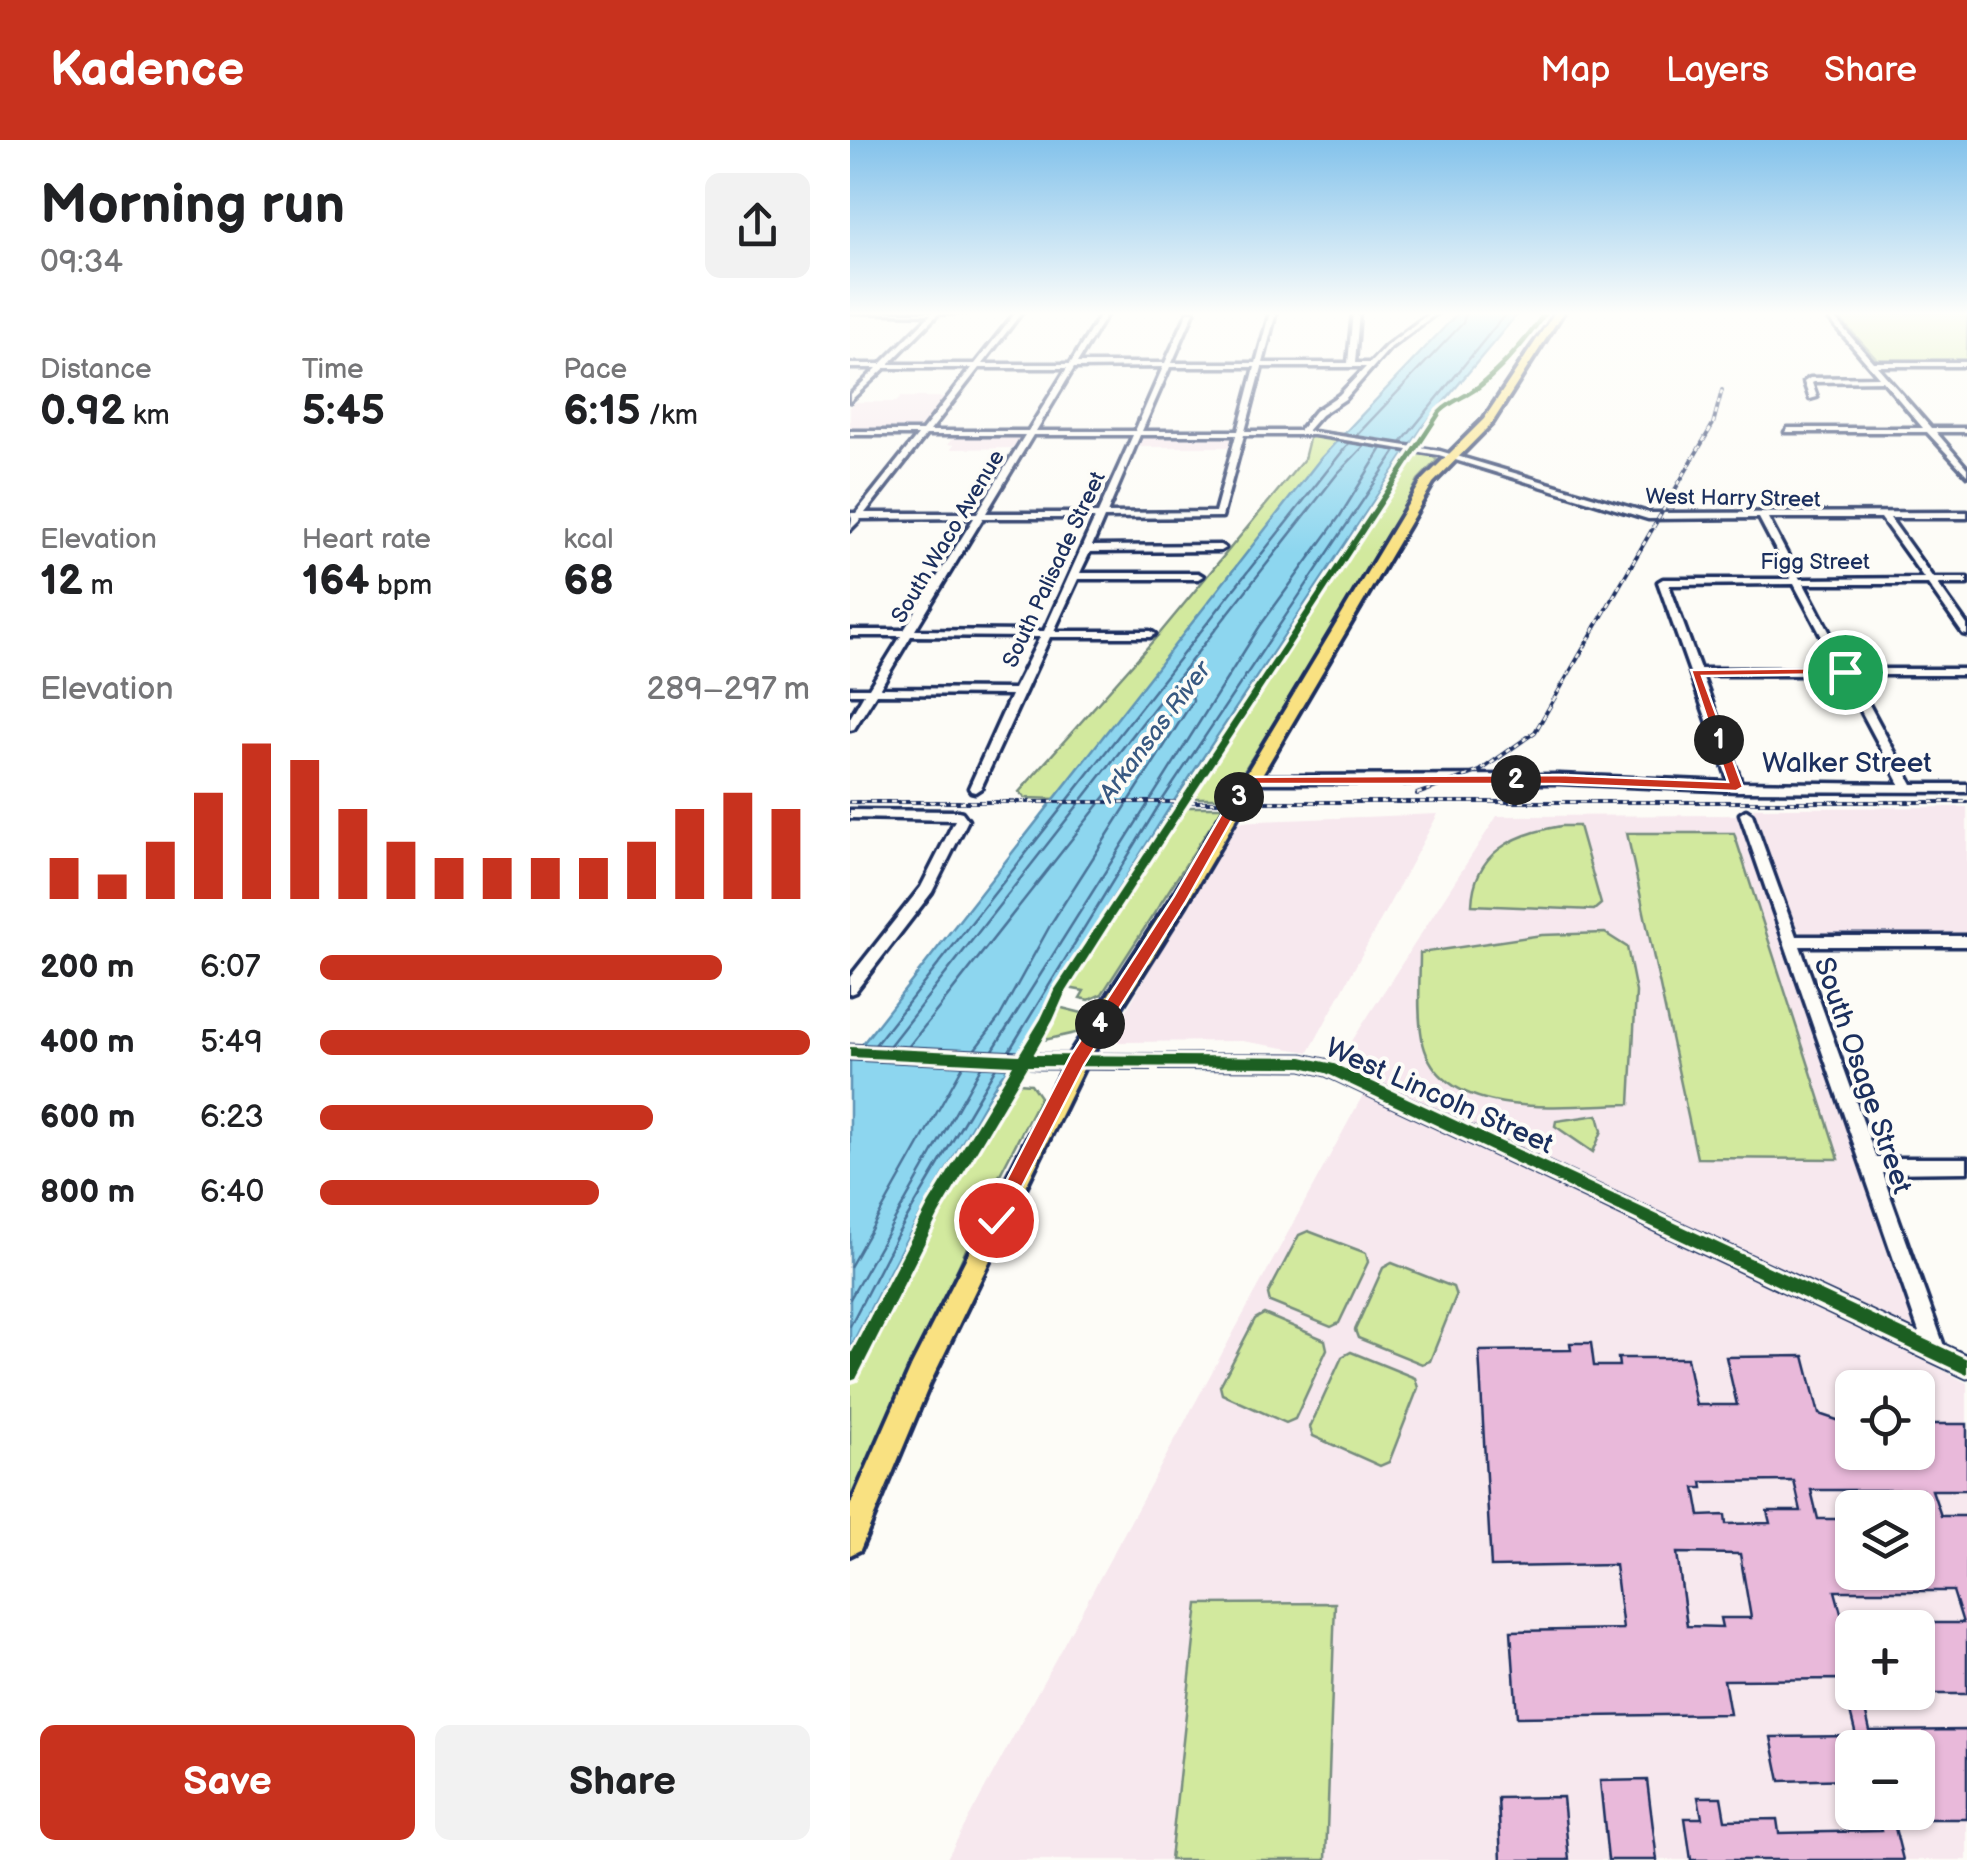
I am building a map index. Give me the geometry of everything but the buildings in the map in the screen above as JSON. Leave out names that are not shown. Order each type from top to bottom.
[{"type":"main road","points":[[850,1540],[921,1374],[1077,1060],[1180,899],[1428,482],[1488,421],[1507,392]]},
{"type":"street","points":[[850,527],[854,516],[955,392]]},
{"type":"street","name":"South Waco Avenue","points":[[850,727],[1056,392]]},
{"type":"street","name":"South Palisade Street","points":[[975,788],[1154,392]]},
{"type":"street","points":[[854,516],[1219,515],[1251,392]]},
{"type":"street","points":[[1302,432],[1343,392]]},
{"type":"street","points":[[1896,392],[1967,474]]},
{"type":"street","points":[[1788,430],[1967,430]]},
{"type":"street","name":"West Harry Street","points":[[850,434],[1302,432],[1452,456],[1630,512],[1967,515]]},
{"type":"street","points":[[1762,516],[1908,788]]},
{"type":"street","points":[[1884,516],[1967,632]]},
{"type":"street","points":[[1086,549],[1220,548]]},
{"type":"street","points":[[1074,576],[1198,576]]},
{"type":"street","name":"Figg Street","points":[[1695,672],[1663,582],[1967,581]]},
{"type":"street","points":[[850,633],[1150,634]]},
{"type":"street","points":[[1736,787],[1695,672],[1967,672]]},
{"type":"street","points":[[850,691],[1018,692]]},
{"type":"street","name":"Walker Street","points":[[1248,780],[1559,780],[1736,787],[1967,788]]},
{"type":"street","points":[[850,814],[958,815],[962,820],[928,889],[850,988]]},
{"type":"street","name":"South Osage Street","points":[[1746,814],[1936,1352]]},
{"type":"street","points":[[1790,941],[1967,941]]},
{"type":"street","name":"West Lincoln Street","points":[[850,1052],[1040,1061],[1267,1061],[1329,1068],[1967,1367]]},
{"type":"street","points":[[1869,1166],[1967,1165]]},
{"type":"shaded area","points":[[901,397],[949,397],[923,430],[850,431],[850,407],[855,402],[896,402]]},
{"type":"shaded area","points":[[1144,435],[1238,436],[1235,447],[1136,447]]},
{"type":"shaded area","points":[[954,436],[1025,437],[1019,448],[951,449],[954,445],[948,444]]},
{"type":"shaded area","points":[[1967,807],[1967,935],[1804,935],[1796,928],[1753,808]]},
{"type":"shaded area","points":[[1438,814],[1309,1052],[1242,1041],[1119,1042],[1115,1036],[1122,1018],[1234,822]]},
{"type":"shaded area","points":[[1739,815],[1932,1364],[1967,1383],[1967,1860],[946,1860],[1376,1071],[1341,1058],[1497,816]]},
{"type":"green space","points":[[1310,435],[1338,441],[1058,799],[1025,798],[1019,792],[1160,633],[1304,459]]},
{"type":"green space","points":[[1407,451],[1429,454],[1437,460],[1418,480],[1389,537],[1227,798],[1176,798],[1278,639],[1359,528]]},
{"type":"green space","points":[[1170,807],[1223,807],[1102,994],[1089,1000],[1080,998],[1084,991],[1057,986]]},
{"type":"green space","points":[[1579,826],[1601,904],[1594,910],[1472,905],[1480,871],[1500,849],[1528,834]]},
{"type":"green space","points":[[1627,833],[1734,833],[1839,1159],[1697,1158]]},
{"type":"green space","points":[[1605,933],[1627,947],[1636,992],[1630,1104],[1508,1104],[1478,1097],[1452,1085],[1433,1066],[1420,1028],[1420,953],[1542,935]]},
{"type":"green space","points":[[1058,1007],[1082,1013],[1080,1032],[1040,1041]]},
{"type":"green space","points":[[1004,1082],[1031,1084],[1040,1097],[997,1180],[850,1510],[850,1365]]},
{"type":"green space","points":[[1598,1115],[1602,1131],[1593,1152],[1555,1126],[1556,1121]]},
{"type":"green space","points":[[1308,1231],[1366,1253],[1368,1262],[1339,1323],[1331,1327],[1270,1302],[1268,1294],[1299,1235]]},
{"type":"green space","points":[[1392,1263],[1453,1287],[1456,1296],[1430,1361],[1422,1364],[1358,1338],[1355,1330],[1383,1268]]},
{"type":"green space","points":[[1264,1314],[1325,1340],[1327,1349],[1295,1419],[1286,1423],[1222,1394],[1220,1386],[1255,1319]]},
{"type":"green space","points":[[1351,1352],[1415,1378],[1418,1388],[1389,1462],[1380,1466],[1313,1436],[1310,1427],[1342,1357]]},
{"type":"green space","points":[[1335,1603],[1326,1860],[1170,1860],[1198,1604]]},
{"type":"water","name":"Arkansas River","points":[[1383,392],[1452,392],[1422,428],[1170,807],[1057,986],[1030,1039],[997,1082],[906,1240],[850,1348],[850,1060],[1321,458]]},
{"type":"railway","points":[[1417,794],[1480,771],[1535,732],[1713,424],[1721,392]]},
{"type":"railway","points":[[850,802],[1967,802]]},
{"type":"cycle path","points":[[850,1373],[934,1209],[1047,1020],[1058,994],[1440,412],[1470,392]]},
{"type":"cycle path","points":[[850,1052],[1040,1061],[1302,1062],[1329,1068],[1967,1367]]},
{"type":"route","points":[[996,1220],[1077,1060],[1180,899],[1248,780],[1559,780],[1736,787],[1695,672],[1845,672]]}]
